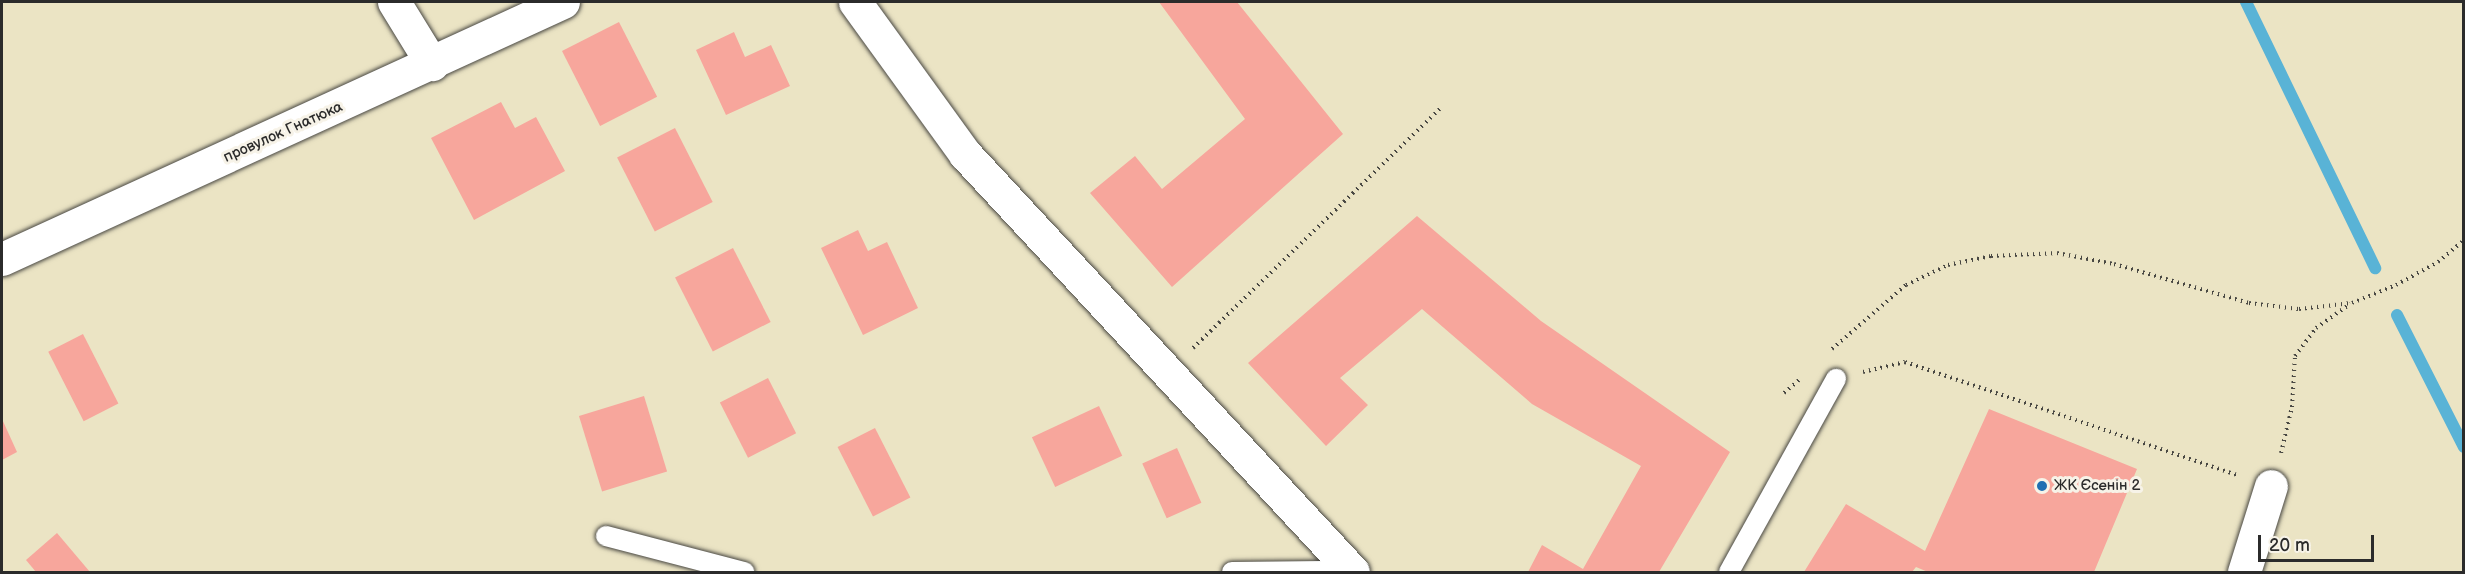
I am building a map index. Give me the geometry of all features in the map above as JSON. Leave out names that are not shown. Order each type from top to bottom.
[{"type":"street","points":[[394,2],[432,64]]},
{"type":"street","name":"провулок Гнатюка","points":[[2,259],[432,64],[563,2]]},
{"type":"street","points":[[855,2],[965,154],[1348,568]]},
{"type":"street","points":[[2244,573],[2271,486]]},
{"type":"lane","points":[[1729,573],[1836,379]]},
{"type":"lane","points":[[606,536],[744,573]]},
{"type":"lane","points":[[1232,573],[1325,571],[1348,568]]},
{"type":"path","points":[[1167,373],[1440,109]]},
{"type":"path","points":[[1826,355],[1906,285],[1948,265],[2025,252],[2057,253],[2114,264],[2273,308],[2325,309],[2352,303],[2396,285],[2438,262],[2463,240]]},
{"type":"path","points":[[1809,370],[1784,393],[1905,362],[2271,486],[2288,429],[2295,356],[2316,328],[2352,303]]},
{"type":"building","points":[[1159,2],[1237,2],[1343,134],[1172,287],[1090,193],[1135,156],[1162,189],[1245,119]]},
{"type":"building","points":[[619,22],[657,97],[600,126],[562,51]]},
{"type":"building","points":[[734,32],[745,57],[771,45],[790,86],[726,115],[696,50]]},
{"type":"building","points":[[501,102],[515,128],[536,117],[565,171],[474,220],[431,138]]},
{"type":"building","points":[[675,128],[713,202],[655,231],[617,158]]},
{"type":"building","points":[[1417,216],[1541,321],[1730,452],[1659,572],[1528,572],[1542,545],[1583,569],[1641,466],[1532,404],[1422,309],[1340,378],[1368,405],[1326,446],[1248,363]]},
{"type":"building","points":[[858,230],[868,251],[887,242],[918,308],[863,335],[821,248]]},
{"type":"building","points":[[733,248],[771,322],[713,351],[675,278]]},
{"type":"building","points":[[83,334],[118,403],[84,421],[48,352]]},
{"type":"building","points":[[768,378],[796,433],[748,458],[720,403]]},
{"type":"building","points":[[644,396],[667,472],[602,491],[579,416]]},
{"type":"building","points":[[1099,406],[1122,456],[1055,487],[1032,437]]},
{"type":"building","name":"ЖК Єсенін 2","points":[[1989,409],[2137,469],[2094,572],[1928,572],[1916,567],[1912,572],[1804,572],[1846,504],[1925,551]]},
{"type":"building","points":[[2,419],[17,452],[2,460]]},
{"type":"building","points":[[875,428],[910,497],[873,517],[838,447]]},
{"type":"building","points":[[1177,448],[1201,503],[1167,518],[1142,463]]},
{"type":"building","points":[[57,533],[90,572],[36,572],[26,560]]},
{"type":"waterway","points":[[2246,2],[2375,268]]},
{"type":"waterway","points":[[2397,315],[2464,447]]},
{"type":"place","name":"ЖК Єсенін 2","points":[[2042,486]]}]
